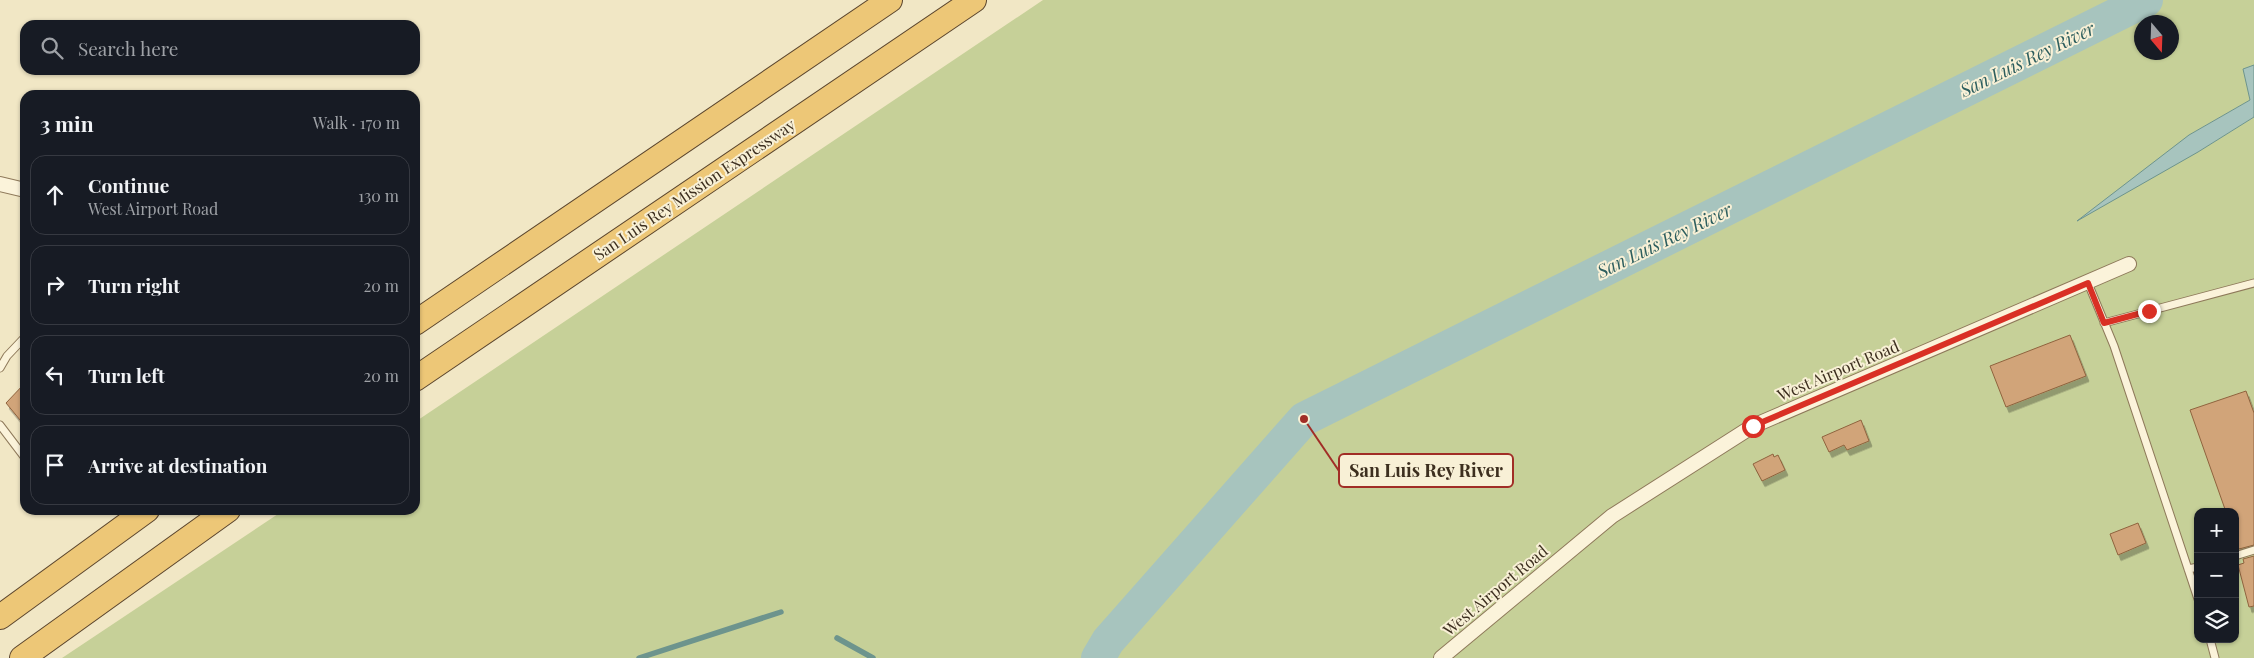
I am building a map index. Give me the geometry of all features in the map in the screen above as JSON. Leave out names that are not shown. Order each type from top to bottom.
[{"type":"highway","points":[[420,320],[890,0]]},
{"type":"highway","name":"San Luis Rey Mission Expressway","points":[[420,376],[974,0]]},
{"type":"highway","points":[[0,617],[140,515]]},
{"type":"highway","points":[[22,658],[221,515]]},
{"type":"street","points":[[0,184],[20,189]]},
{"type":"street","name":"West Airport Road","points":[[1441,658],[1612,516],[1753,426],[2129,264]]},
{"type":"lane","points":[[2088,283],[2114,346],[2198,598]]},
{"type":"lane","points":[[2104,323],[2254,283]]},
{"type":"lane","points":[[0,368],[7,356],[20,342]]},
{"type":"lane","points":[[0,425],[20,451]]},
{"type":"lane","points":[[2239,555],[2254,550]]},
{"type":"lane","points":[[2188,570],[2194,568]]},
{"type":"lane","points":[[2211,643],[2215,658]]},
{"type":"green space","points":[[1043,0],[2254,0],[2254,65],[2244,70],[2250,100],[2189,135],[2198,152],[2254,117],[2254,658],[62,658],[276,515],[420,515],[420,419]]},
{"type":"water","points":[[2254,65],[2254,117],[2198,152],[2077,221],[2189,135],[2250,100],[2243,69]]},
{"type":"building","points":[[2070,335],[2086,376],[2006,407],[1990,366]]},
{"type":"building","points":[[20,388],[20,420],[6,403]]},
{"type":"building","points":[[2246,391],[2254,413],[2254,545],[2239,549],[2239,508],[2225,508],[2190,410]]},
{"type":"building","points":[[1861,420],[1869,441],[1847,450],[1844,445],[1829,452],[1822,437]]},
{"type":"building","points":[[1773,454],[1774,457],[1778,455],[1785,470],[1762,481],[1753,464]]},
{"type":"building","points":[[2138,523],[2146,543],[2118,555],[2110,534]]},
{"type":"building","points":[[2254,556],[2254,606],[2249,607],[2239,569],[2239,565],[2244,563],[2243,559]]},
{"type":"waterway","name":"San Luis Rey River","points":[[1098,658],[1108,641],[1304,419],[2146,0]]},
{"type":"waterway","points":[[639,658],[781,612]]},
{"type":"waterway","points":[[837,638],[873,658]]},
{"type":"place","name":"San Luis Rey River","points":[[1304,419]]},
{"type":"route","points":[[1753,426],[2088,283],[2104,323],[2149,311]]}]
